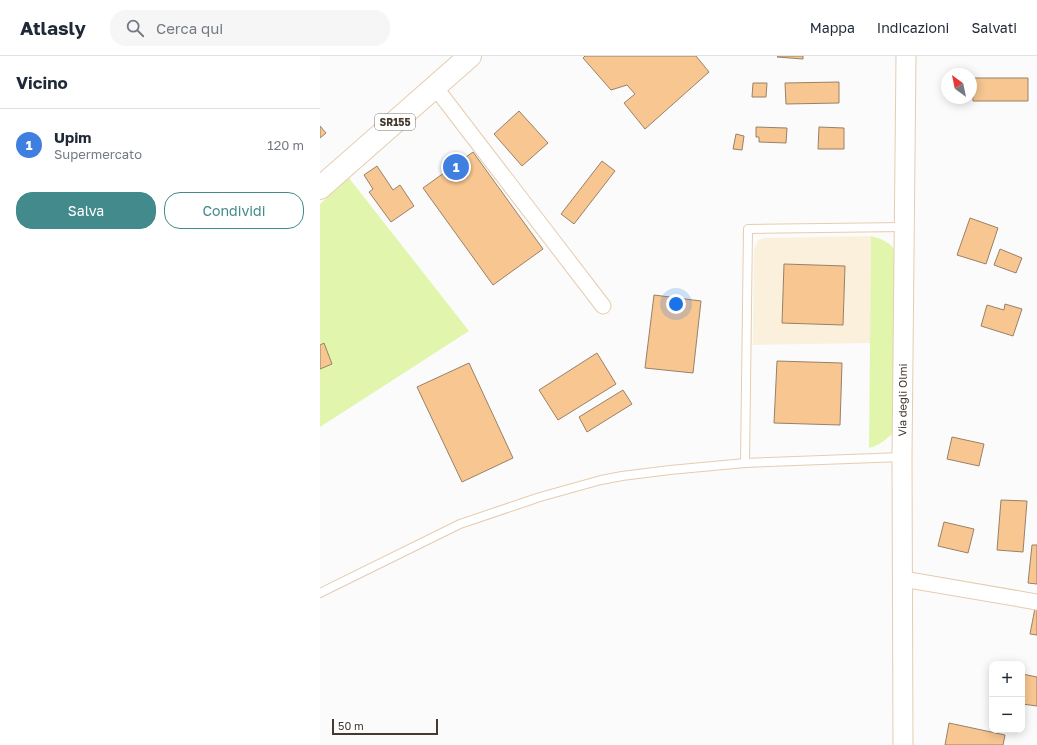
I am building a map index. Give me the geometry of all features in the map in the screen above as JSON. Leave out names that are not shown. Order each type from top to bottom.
[{"type":"main road","name":"SR155","points":[[320,188],[470,56]]},
{"type":"street","name":"Via degli Olmi","points":[[903,745],[902,457],[906,56]]},
{"type":"street","points":[[435,87],[603,306]]},
{"type":"street","points":[[903,579],[1037,602]]},
{"type":"lane","points":[[745,463],[748,229],[904,227]]},
{"type":"lane","points":[[320,593],[460,524],[596,481],[622,476],[745,463],[902,457]]},
{"type":"shaded area","points":[[871,236],[870,343],[753,345],[754,250],[758,240],[764,238]]},
{"type":"green space","points":[[349,178],[469,331],[320,427],[320,204]]},
{"type":"green space","points":[[871,236],[885,241],[896,252],[895,431],[877,445],[869,448]]},
{"type":"building","points":[[585,56],[696,56],[709,72],[645,129],[624,103],[635,94],[627,85],[611,90],[583,58]]},
{"type":"building","points":[[803,56],[803,59],[777,57]]},
{"type":"building","points":[[977,78],[1028,78],[1028,101],[977,101]]},
{"type":"building","points":[[839,82],[839,103],[786,104],[785,83]]},
{"type":"building","points":[[753,83],[767,83],[766,97],[752,97]]},
{"type":"building","points":[[519,111],[548,143],[522,166],[494,134]]},
{"type":"building","points":[[320,126],[326,133],[320,138]]},
{"type":"building","points":[[756,127],[787,128],[786,143],[759,142],[759,137],[756,137]]},
{"type":"building","points":[[819,127],[844,128],[844,149],[818,149]]},
{"type":"building","points":[[736,134],[744,136],[742,150],[733,149]]},
{"type":"building","points":[[473,152],[543,249],[493,285],[423,188]]},
{"type":"building","points":[[602,161],[615,171],[574,224],[561,214]]},
{"type":"building","points":[[377,166],[393,190],[400,185],[414,206],[391,222],[369,192],[373,189],[364,175]]},
{"type":"building","points":[[970,218],[998,228],[986,264],[957,255]]},
{"type":"building","points":[[1000,249],[1022,258],[1016,273],[994,265]]},
{"type":"building","points":[[784,264],[845,266],[843,325],[782,323]]},
{"type":"building","points":[[654,295],[701,301],[693,373],[645,368]]},
{"type":"building","points":[[1005,304],[1022,309],[1013,336],[981,326],[987,305],[1004,310]]},
{"type":"building","points":[[324,343],[332,364],[320,369],[320,345]]},
{"type":"building","points":[[597,353],[616,384],[558,420],[539,390]]},
{"type":"building","points":[[777,361],[842,363],[840,425],[774,423]]},
{"type":"building","points":[[469,363],[513,458],[462,482],[417,387]]},
{"type":"building","points":[[623,390],[632,404],[587,432],[579,417]]},
{"type":"building","points":[[952,437],[984,444],[979,466],[947,459]]},
{"type":"building","points":[[1001,500],[1027,501],[1023,552],[997,550]]},
{"type":"building","points":[[944,522],[974,529],[968,553],[938,546]]},
{"type":"building","points":[[1032,545],[1037,545],[1037,584],[1028,583]]},
{"type":"building","points":[[1035,608],[1037,609],[1037,635],[1030,634]]},
{"type":"building","points":[[1025,675],[1037,677],[1037,706],[1025,704]]},
{"type":"building","points":[[949,723],[989,732],[989,733],[1005,735],[1003,745],[945,745]]},
{"type":"place","name":"Upim","points":[[456,167]]}]
